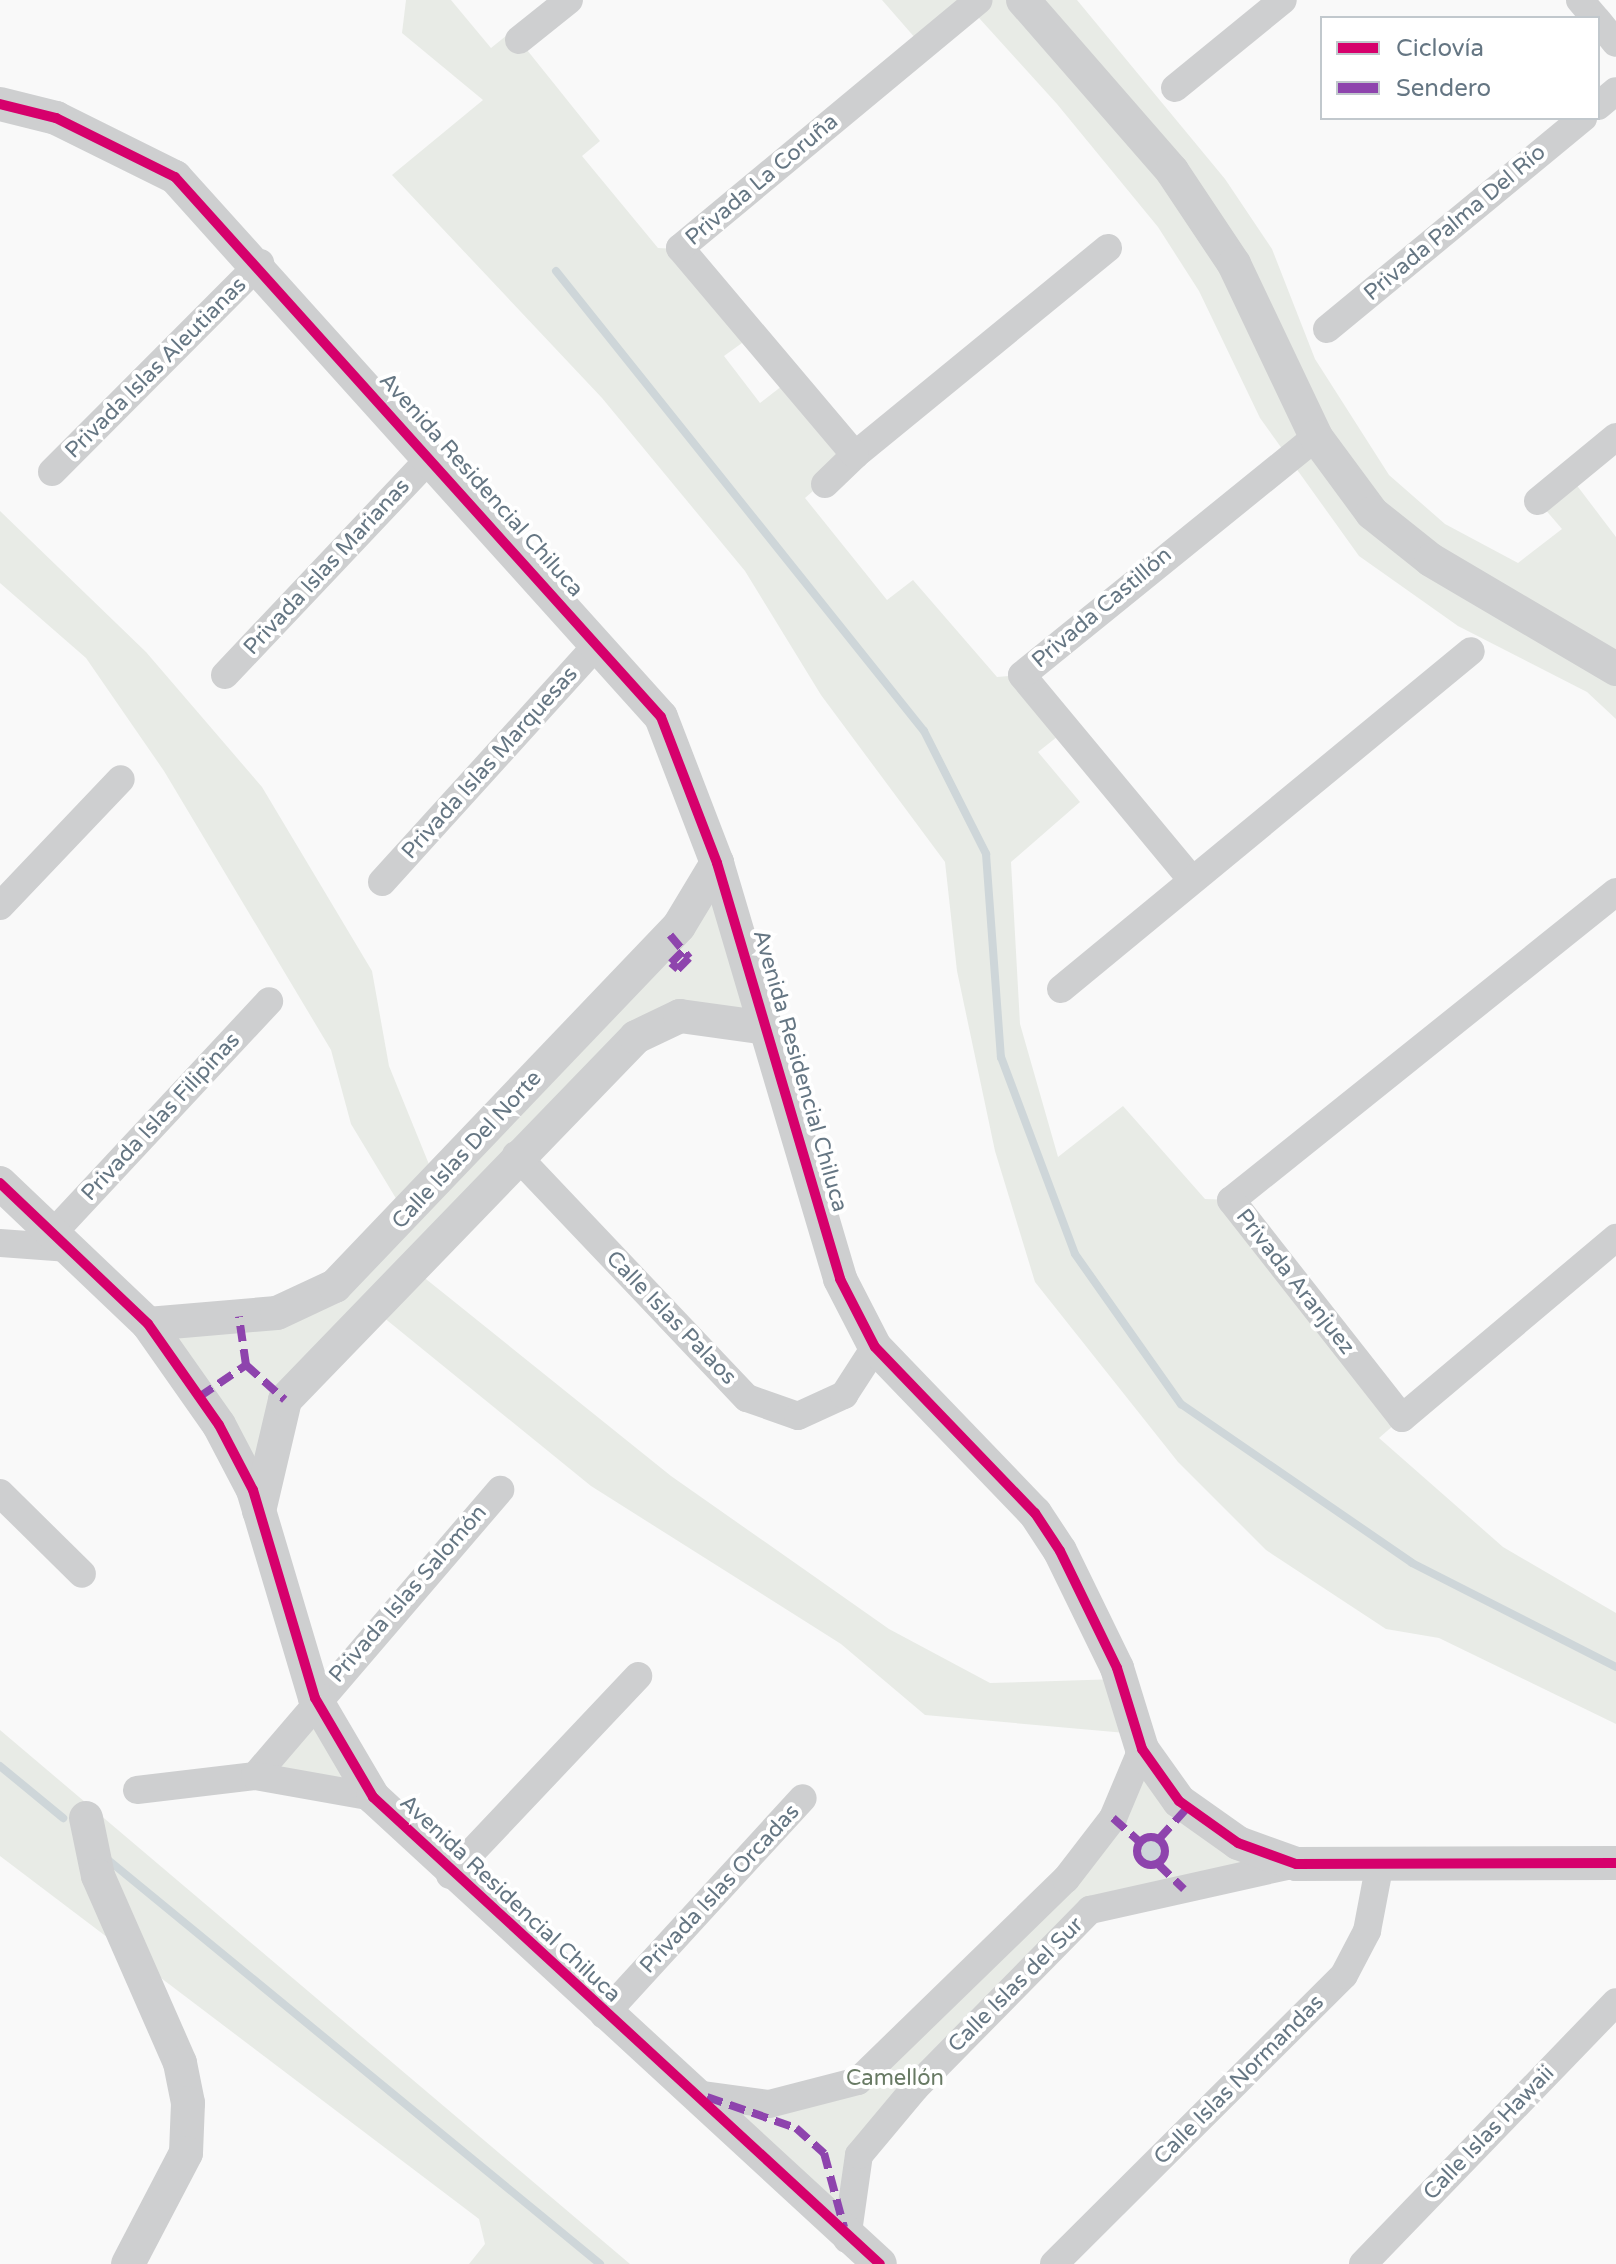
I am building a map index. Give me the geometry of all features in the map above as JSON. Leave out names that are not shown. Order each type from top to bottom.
[{"type":"street","points":[[519,40],[569,0]]},
{"type":"street","name":"Privada La Coruña","points":[[855,455],[680,248],[979,0]]},
{"type":"street","points":[[1023,0],[1172,171],[1227,252],[1316,437],[1372,513],[1431,560],[1616,669]]},
{"type":"street","points":[[1175,88],[1283,0]]},
{"type":"street","points":[[1580,0],[1594,16]]},
{"type":"street","points":[[1600,24],[1616,43]]},
{"type":"street","points":[[1600,104],[1616,91]]},
{"type":"street","name":"Avenida Residencial Chiluca","points":[[0,104],[56,118],[175,177],[260,263],[429,459],[661,717],[717,863],[840,1279],[875,1347],[1035,1513],[1117,1668],[1142,1749],[1179,1801],[1238,1843],[1296,1864],[1379,1868],[1616,1863]]},
{"type":"street","name":"Privada Palma Del Río","points":[[1327,329],[1581,120]]},
{"type":"street","points":[[825,484],[855,455],[1108,248]]},
{"type":"street","name":"Privada Islas Aleutianas","points":[[52,472],[260,263]]},
{"type":"street","name":"Privada Castillón","points":[[1192,880],[1022,675],[1316,437]]},
{"type":"street","points":[[1538,501],[1616,437]]},
{"type":"street","name":"Privada Islas Marianas","points":[[225,675],[429,459]]},
{"type":"street","name":"Privada Islas Marquesas","points":[[382,882],[598,644]]},
{"type":"street","points":[[1061,989],[1471,651]]},
{"type":"street","points":[[0,906],[121,779]]},
{"type":"street","name":"Calle Islas Del Norte","points":[[148,1324],[277,1313],[335,1286],[679,926],[717,863]]},
{"type":"street","name":"Privada Aranjuez","points":[[1616,892],[1231,1200],[1402,1418],[1616,1238]]},
{"type":"street","name":"Privada Islas Filipinas","points":[[61,1240],[269,1001]]},
{"type":"street","name":"Calle Islas Del Norte","points":[[259,1511],[285,1400],[516,1155],[636,1037],[680,1016],[767,1028]]},
{"type":"street","name":"Calle Islas Palaos","points":[[516,1155],[747,1398],[798,1416],[844,1395],[875,1347]]},
{"type":"street","name":"Avenida Residencial Chiluca","points":[[0,1183],[148,1324],[219,1425],[259,1511],[315,1698],[373,1797],[450,1875],[696,2094],[847,2239],[880,2264]]},
{"type":"street","points":[[0,1243],[61,1240]]},
{"type":"street","name":"Privada Islas Salomón","points":[[255,1776],[315,1698],[500,1490]]},
{"type":"street","points":[[0,1493],[82,1574]]},
{"type":"street","points":[[450,1875],[638,1676]]},
{"type":"street","name":"Calle Islas del Sur","points":[[696,2094],[769,2104],[858,2081],[1066,1879],[1113,1818],[1142,1749]]},
{"type":"street","points":[[137,1790],[255,1776],[373,1797]]},
{"type":"street","name":"Privada Islas Orcadas","points":[[604,2015],[803,1798]]},
{"type":"street","points":[[86,1818],[98,1876],[180,2063],[188,2103],[186,2153],[128,2264]]},
{"type":"street","name":"Calle Islas del Sur","points":[[847,2239],[859,2155],[915,2088],[1090,1910],[1296,1864]]},
{"type":"street","name":"Calle Islas Normandas","points":[[1054,2264],[1344,1975],[1367,1931],[1379,1868]]},
{"type":"street","name":"Calle Islas Hawaii","points":[[1363,2264],[1616,2002]]},
{"type":"green space","points":[[406,0],[451,0],[491,48],[511,32],[519,40],[600,141],[582,156],[658,248],[678,249],[753,335],[724,356],[760,403],[791,379],[853,456],[805,498],[887,600],[913,580],[997,677],[1022,675],[1067,729],[1038,752],[1080,802],[1011,862],[1020,1024],[1058,1157],[1123,1106],[1205,1199],[1231,1200],[1402,1418],[1379,1438],[1503,1547],[1616,1613],[1616,1724],[1439,1638],[1386,1629],[1266,1550],[1178,1462],[1035,1282],[995,1151],[957,971],[945,862],[821,695],[745,571],[602,398],[392,175],[483,100],[402,33]]},
{"type":"green space","points":[[882,0],[1077,0],[1225,179],[1272,249],[1315,359],[1389,475],[1445,524],[1518,563],[1562,529],[1538,501],[1569,475],[1616,537],[1616,719],[1587,692],[1458,626],[1359,556],[1260,418],[1199,291],[1158,227],[1057,104],[970,8],[923,47]]},
{"type":"green space","points":[[0,511],[146,652],[262,787],[372,971],[389,1066],[437,1184],[717,863],[767,1028],[680,1016],[411,1267],[671,1476],[889,1629],[990,1683],[1119,1679],[1137,1734],[925,1715],[841,1644],[591,1486],[372,1308],[285,1400],[259,1511],[148,1324],[277,1313],[406,1215],[351,1124],[331,1050],[164,771],[86,658],[0,583]]},
{"type":"green space","points":[[315,1698],[373,1797],[255,1776]]},
{"type":"green space","points":[[0,1730],[630,2264],[469,2264],[485,2244],[479,2219],[0,1856]]},
{"type":"green space","name":"Camellón","points":[[1142,1749],[1179,1802],[1296,1864],[1090,1911],[859,2155],[847,2239],[696,2094],[769,2104],[858,2081],[1066,1879]]},
{"type":"shaded area","points":[[1151,1837],[1161,1841],[1165,1851],[1161,1861],[1151,1865],[1141,1861],[1137,1851],[1141,1841]]},
{"type":"waterway","points":[[556,271],[924,731],[986,854],[1001,1057],[1075,1254],[1181,1404],[1412,1563],[1616,1667]]},
{"type":"waterway","points":[[0,1766],[63,1818]]},
{"type":"waterway","points":[[107,1859],[600,2264]]},
{"type":"marked path","points":[[670,935],[689,958],[678,969],[671,963],[683,951]]},
{"type":"marked path","points":[[199,1397],[246,1365],[239,1317]]},
{"type":"marked path","points":[[246,1365],[285,1400]]},
{"type":"marked path","points":[[1159,1839],[1188,1807]]},
{"type":"marked path","points":[[1113,1818],[1140,1842]]},
{"type":"marked path","points":[[1151,1837],[1161,1841],[1165,1851],[1161,1861],[1151,1865],[1141,1861],[1137,1851],[1141,1841],[1151,1837]]},
{"type":"marked path","points":[[1158,1864],[1184,1889]]},
{"type":"marked path","points":[[707,2097],[796,2128],[824,2153],[844,2227]]},
{"type":"cycle path","points":[[0,104],[56,118],[175,177],[661,717],[717,863],[840,1279],[875,1347],[1035,1513],[1060,1551],[1117,1668],[1142,1749],[1179,1801],[1238,1843],[1296,1864],[1616,1863]]},
{"type":"cycle path","points":[[0,1183],[148,1324],[219,1425],[253,1490],[315,1698],[373,1797],[880,2264]]}]
